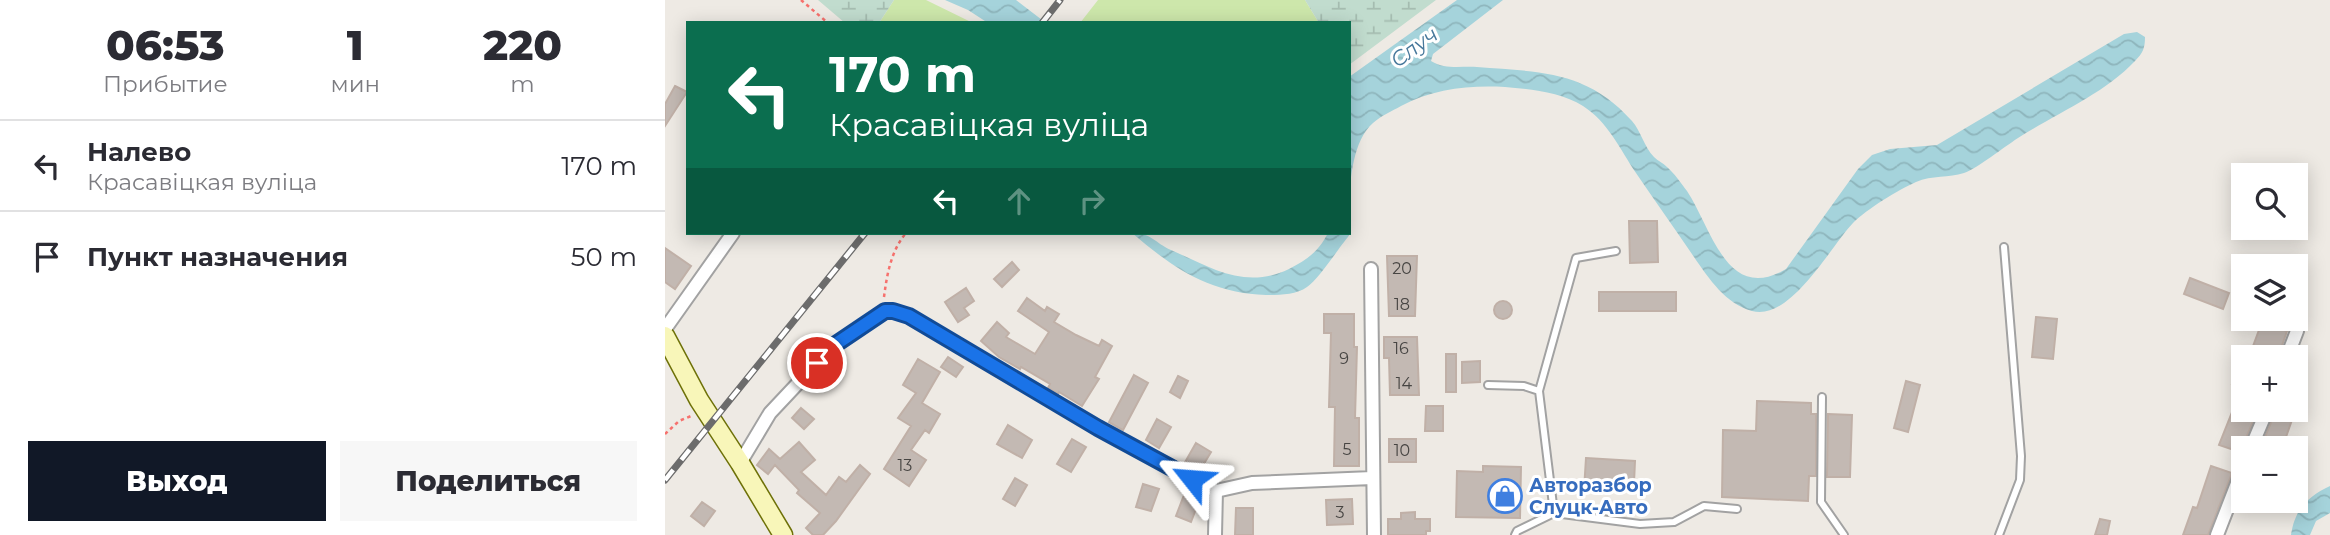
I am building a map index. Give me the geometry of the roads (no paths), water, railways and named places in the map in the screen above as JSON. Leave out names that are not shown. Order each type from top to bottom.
[{"type":"main road","points":[[665,336],[709,416],[783,535]]},
{"type":"street","points":[[665,329],[732,235]]},
{"type":"street","points":[[1371,270],[1374,535]]},
{"type":"street","points":[[740,463],[770,413],[833,346],[885,311],[893,311],[909,316],[1098,428],[1216,491],[1252,483],[1372,478]]},
{"type":"street","points":[[2292,345],[2297,331]]},
{"type":"street","points":[[1215,535],[1216,491]]},
{"type":"street","points":[[2217,535],[2231,499]]},
{"type":"lane","points":[[1999,535],[2020,480],[2021,468],[2004,247]]},
{"type":"lane","points":[[1554,513],[1539,391],[1576,258],[1616,251]]},
{"type":"lane","points":[[1488,385],[1524,386],[1539,391]]},
{"type":"lane","points":[[1822,397],[1821,502],[1845,535]]},
{"type":"lane","points":[[1515,535],[1517,531],[1554,513],[1640,524],[1674,522],[1704,506],[1737,509]]},
{"type":"water","points":[[945,0],[1016,0],[1043,21],[985,21]]},
{"type":"water","name":"Случ","points":[[1457,0],[1503,0],[1433,54],[1431,61],[1448,67],[1541,73],[1580,83],[1598,92],[1632,121],[1651,153],[1670,169],[1687,191],[1714,242],[1735,270],[1749,277],[1766,277],[1786,269],[1858,169],[1872,155],[1890,149],[1937,145],[2124,34],[2137,32],[2145,37],[2143,50],[2123,73],[1976,167],[1958,175],[1916,182],[1874,206],[1853,223],[1795,294],[1781,305],[1766,311],[1743,308],[1726,297],[1712,282],[1600,120],[1583,106],[1555,94],[1505,87],[1478,87],[1438,92],[1413,100],[1383,116],[1366,130],[1357,150],[1351,178],[1351,76]]},
{"type":"water","points":[[1134,235],[1144,235],[1215,269],[1243,277],[1273,275],[1289,269],[1312,254],[1327,235],[1349,235],[1317,278],[1303,290],[1282,295],[1266,295],[1209,284],[1177,267]]},
{"type":"water","points":[[2330,486],[2330,513],[2316,521],[2310,535],[2291,535],[2298,513],[2308,513],[2308,501]]},
{"type":"railway","points":[[1044,21],[1060,0]]},
{"type":"railway","points":[[665,480],[863,235]]},
{"type":"place","name":"Авторазбор Слуцк-Авто","points":[[1505,496]]}]
